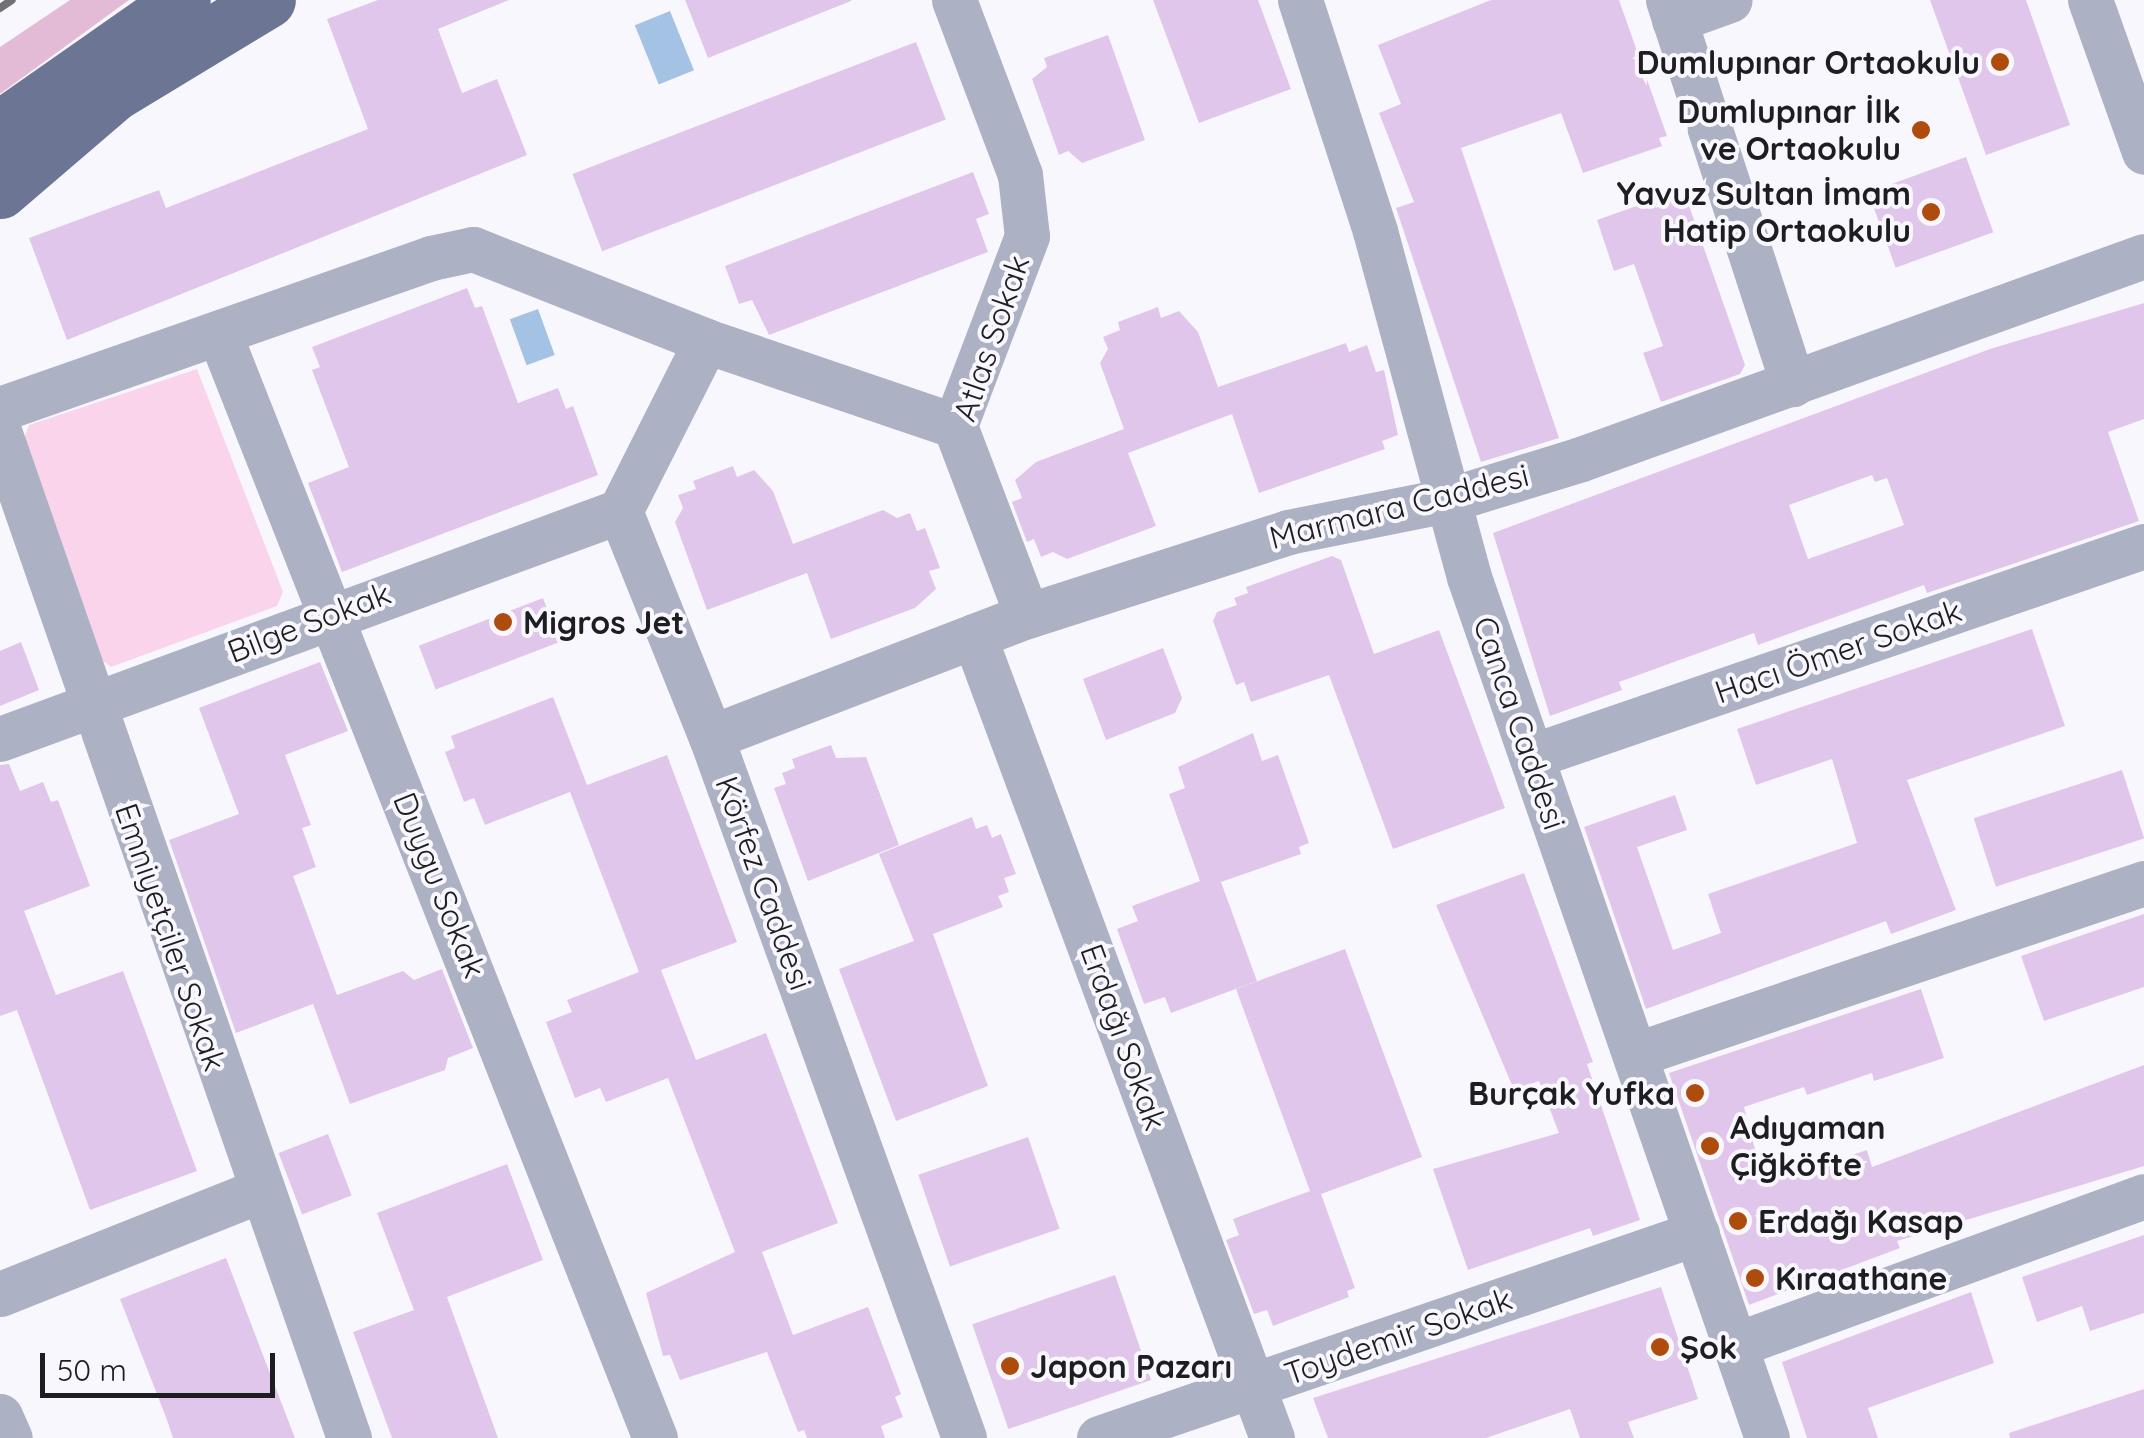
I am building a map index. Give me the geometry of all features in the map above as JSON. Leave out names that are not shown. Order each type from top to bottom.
[{"type":"main road","points":[[0,128],[183,0]]},
{"type":"main road","points":[[0,191],[113,94],[268,0]]},
{"type":"street","name":"Atlas Sokak","points":[[954,0],[1020,176],[1027,236],[955,426],[1027,616]]},
{"type":"street","name":"Canca Caddesi","points":[[1300,0],[1376,232],[1448,500],[1767,1438]]},
{"type":"street","points":[[1730,0],[1671,10],[1793,384]]},
{"type":"street","points":[[2090,0],[2144,152]]},
{"type":"street","points":[[0,409],[431,258],[473,250],[706,341],[955,426]]},
{"type":"street","name":"Marmara Caddesi","points":[[711,737],[1027,616],[1288,532],[1448,500],[1793,384],[2144,256]]},
{"type":"street","name":"Duygu Sokak","points":[[219,333],[490,1006],[655,1438]]},
{"type":"street","points":[[620,512],[706,341]]},
{"type":"street","name":"Emniyetçiler Sokak","points":[[0,434],[90,706],[349,1438]]},
{"type":"street","name":"Bilge Sokak","points":[[0,739],[329,613],[620,512]]},
{"type":"street","name":"Körfez Caddesi","points":[[620,512],[711,737],[964,1438]]},
{"type":"street","name":"Hacı Ömer Sokak","points":[[1532,756],[2144,546]]},
{"type":"street","name":"Erdağı Sokak","points":[[974,636],[1272,1438]]},
{"type":"street","points":[[1637,1054],[2144,882]]},
{"type":"street","points":[[0,1294],[259,1191]]},
{"type":"street","points":[[1735,1344],[2144,1196]]},
{"type":"street","name":"Toydemir Sokak","points":[[1098,1438],[1697,1233]]},
{"type":"street","points":[[0,1416],[10,1438]]},
{"type":"shaded area","points":[[70,0],[129,0],[0,94],[0,47]]},
{"type":"shaded area","points":[[197,369],[283,592],[277,606],[111,667],[99,658],[22,444],[29,425]]},
{"type":"water","points":[[670,11],[694,70],[659,85],[635,25]]},
{"type":"water","points":[[538,309],[555,355],[527,365],[510,319]]},
{"type":"building","points":[[378,0],[509,0],[438,29],[462,93],[497,79],[527,155],[67,340],[29,238],[159,190],[166,208],[368,129],[327,19]]},
{"type":"building","points":[[685,0],[851,0],[851,1],[708,58]]},
{"type":"building","points":[[1153,0],[1258,0],[1291,89],[1199,123]]},
{"type":"building","points":[[1491,0],[1619,0],[1667,136],[1659,138],[1662,146],[1583,173],[1561,113],[1461,148],[1559,438],[1481,462],[1396,208],[1414,202],[1379,113],[1401,104],[1378,45]]},
{"type":"building","name":"Dumlupınar Ortaokulu","points":[[1930,0],[2026,0],[2070,125],[1986,155]]},
{"type":"building","points":[[1108,35],[1145,140],[1082,163],[1068,151],[1059,155],[1032,79],[1047,67],[1044,58]]},
{"type":"building","points":[[916,42],[946,119],[602,251],[572,174]]},
{"type":"building","name":"Yavuz Sultan İmam Hatip Ortaokulu","points":[[1966,157],[1993,232],[1896,268],[1868,193]]},
{"type":"building","points":[[973,172],[989,214],[976,219],[988,252],[769,335],[752,300],[739,304],[725,266]]},
{"type":"building","points":[[1676,192],[1678,199],[1686,197],[1745,365],[1740,374],[1661,402],[1643,353],[1663,346],[1634,264],[1614,271],[1597,220]]},
{"type":"building","points":[[467,288],[475,308],[482,306],[518,403],[558,388],[566,409],[573,406],[598,475],[342,572],[308,483],[349,467],[312,370],[320,367],[312,347]]},
{"type":"building","points":[[2144,303],[2144,419],[2108,432],[2139,521],[1927,593],[1924,585],[1758,645],[1754,633],[1619,682],[1622,690],[1550,716],[1493,533],[1990,349]],"holes":[[[1872,475],[1875,482],[1887,478],[1904,525],[1808,559],[1789,505]]]},
{"type":"building","points":[[1158,307],[1161,318],[1179,311],[1198,332],[1218,387],[1346,343],[1349,352],[1367,345],[1376,372],[1384,370],[1398,435],[1382,441],[1385,449],[1259,493],[1232,414],[1128,453],[1156,526],[1067,559],[1053,552],[1041,557],[1034,539],[1027,542],[1012,502],[1022,498],[1015,480],[1036,462],[1124,429],[1100,363],[1108,349],[1103,337],[1120,330],[1118,322]]},
{"type":"building","points":[[733,466],[737,477],[754,470],[773,491],[793,544],[883,510],[897,518],[910,513],[917,531],[925,528],[940,568],[929,571],[936,589],[915,608],[831,639],[807,573],[707,610],[675,522],[683,508],[678,495],[696,489],[693,481]]},
{"type":"building","points":[[1332,556],[1341,560],[1374,654],[1439,630],[1505,808],[1393,849],[1329,675],[1251,702],[1244,682],[1236,685],[1213,621],[1217,612],[1237,605],[1234,598],[1248,593],[1246,587]]},
{"type":"building","points":[[543,598],[560,642],[436,690],[419,646]]},
{"type":"building","points":[[2032,629],[2065,726],[1907,780],[1956,910],[1891,934],[1886,921],[1646,1009],[1584,827],[1675,795],[1687,830],[1637,847],[1673,950],[1721,933],[1708,894],[1857,843],[1832,759],[1756,785],[1737,729]]},
{"type":"building","points":[[21,642],[39,690],[0,706],[0,651]]},
{"type":"building","points":[[1163,648],[1182,698],[1175,713],[1106,740],[1083,679]]},
{"type":"building","points":[[320,662],[348,731],[285,755],[311,825],[302,828],[316,867],[293,876],[337,995],[403,971],[414,980],[442,969],[473,1048],[448,1058],[445,1070],[350,1104],[313,1004],[236,1033],[169,840],[239,814],[199,708]]},
{"type":"building","points":[[553,697],[587,785],[667,755],[737,942],[661,970],[696,1060],[766,1033],[838,1223],[762,1252],[793,1335],[868,1307],[901,1394],[895,1397],[903,1417],[881,1426],[885,1438],[807,1438],[804,1430],[798,1432],[767,1352],[680,1380],[670,1355],[663,1356],[646,1293],[735,1252],[668,1078],[606,1102],[600,1088],[575,1098],[546,1022],[572,1012],[567,1000],[639,972],[570,792],[485,825],[474,798],[464,802],[445,752],[455,748],[451,736]]},
{"type":"building","points":[[1253,733],[1262,761],[1278,755],[1309,843],[1299,847],[1301,854],[1221,882],[1257,981],[1171,1013],[1165,997],[1144,1004],[1117,929],[1138,921],[1132,906],[1200,881],[1169,794],[1185,788],[1178,767]]},
{"type":"building","points":[[831,745],[836,758],[866,757],[899,845],[808,881],[774,788],[786,784],[782,773],[795,768],[792,759]]},
{"type":"building","points":[[9,764],[20,791],[43,782],[51,802],[58,800],[90,886],[24,911],[56,995],[123,971],[197,1171],[90,1210],[17,1010],[0,1016],[0,765]]},
{"type":"building","points":[[2122,770],[2144,839],[1996,887],[1974,818]]},
{"type":"building","points":[[972,817],[976,829],[987,825],[992,838],[1001,834],[1016,874],[1004,878],[1009,892],[998,896],[1003,907],[933,934],[988,1086],[896,1121],[839,969],[914,941],[879,854]]},
{"type":"building","points":[[1524,873],[1593,1062],[1587,1064],[1640,1220],[1593,1236],[1590,1228],[1468,1270],[1433,1169],[1559,1133],[1539,1081],[1514,1090],[1436,905]]},
{"type":"building","points":[[2144,914],[2144,987],[2044,1021],[2021,956]]},
{"type":"building","points":[[1345,949],[1422,1157],[1321,1194],[1355,1288],[1347,1291],[1349,1297],[1273,1326],[1267,1310],[1254,1314],[1226,1240],[1239,1235],[1233,1219],[1310,1191],[1236,989]]},
{"type":"building","points":[[1921,989],[1944,1058],[1874,1081],[1872,1073],[1807,1095],[1804,1087],[1744,1107],[1764,1184],[1867,1150],[1872,1167],[2144,1065],[2144,1166],[1897,1241],[1900,1248],[1749,1305],[1669,1073]]},
{"type":"building","points":[[328,1134],[352,1196],[302,1215],[279,1153]]},
{"type":"building","points":[[1028,1137],[1060,1229],[950,1266],[918,1175]]},
{"type":"building","points":[[507,1164],[543,1260],[447,1297],[498,1438],[392,1438],[353,1332],[414,1310],[377,1213]]},
{"type":"building","points":[[2144,1235],[2144,1313],[2090,1331],[2082,1306],[2037,1322],[2022,1277]]},
{"type":"building","points":[[226,1258],[295,1438],[173,1438],[120,1299]]},
{"type":"building","points":[[1115,1275],[1151,1380],[1008,1429],[972,1324]]},
{"type":"building","points":[[1661,1287],[1698,1399],[1628,1422],[1634,1438],[1580,1438],[1570,1409],[1486,1438],[1328,1438],[1313,1398]]},
{"type":"building","points":[[1971,1292],[1994,1363],[1868,1408],[1878,1438],[1807,1438],[1782,1362]]},
{"type":"building","points":[[2144,1389],[2144,1438],[2010,1438],[2009,1433]]},
{"type":"railway","points":[[0,8],[12,0]]},
{"type":"place","name":"Dumlupınar Ortaokulu","points":[[2000,62]]},
{"type":"place","name":"Dumlupınar İlk ve Ortaokulu","points":[[1921,130]]},
{"type":"place","name":"Yavuz Sultan İmam Hatip Ortaokulu","points":[[1931,212]]},
{"type":"place","name":"Migros Jet","points":[[503,622]]},
{"type":"place","name":"Burçak Yufka","points":[[1695,1093]]},
{"type":"place","name":"Adıyaman Çiğköfte","points":[[1710,1146]]},
{"type":"place","name":"Erdağı Kasap","points":[[1738,1221]]},
{"type":"place","name":"Kıraathane","points":[[1755,1278]]},
{"type":"place","name":"Şok","points":[[1660,1347]]},
{"type":"place","name":"Japon Pazarı","points":[[1010,1366]]}]
